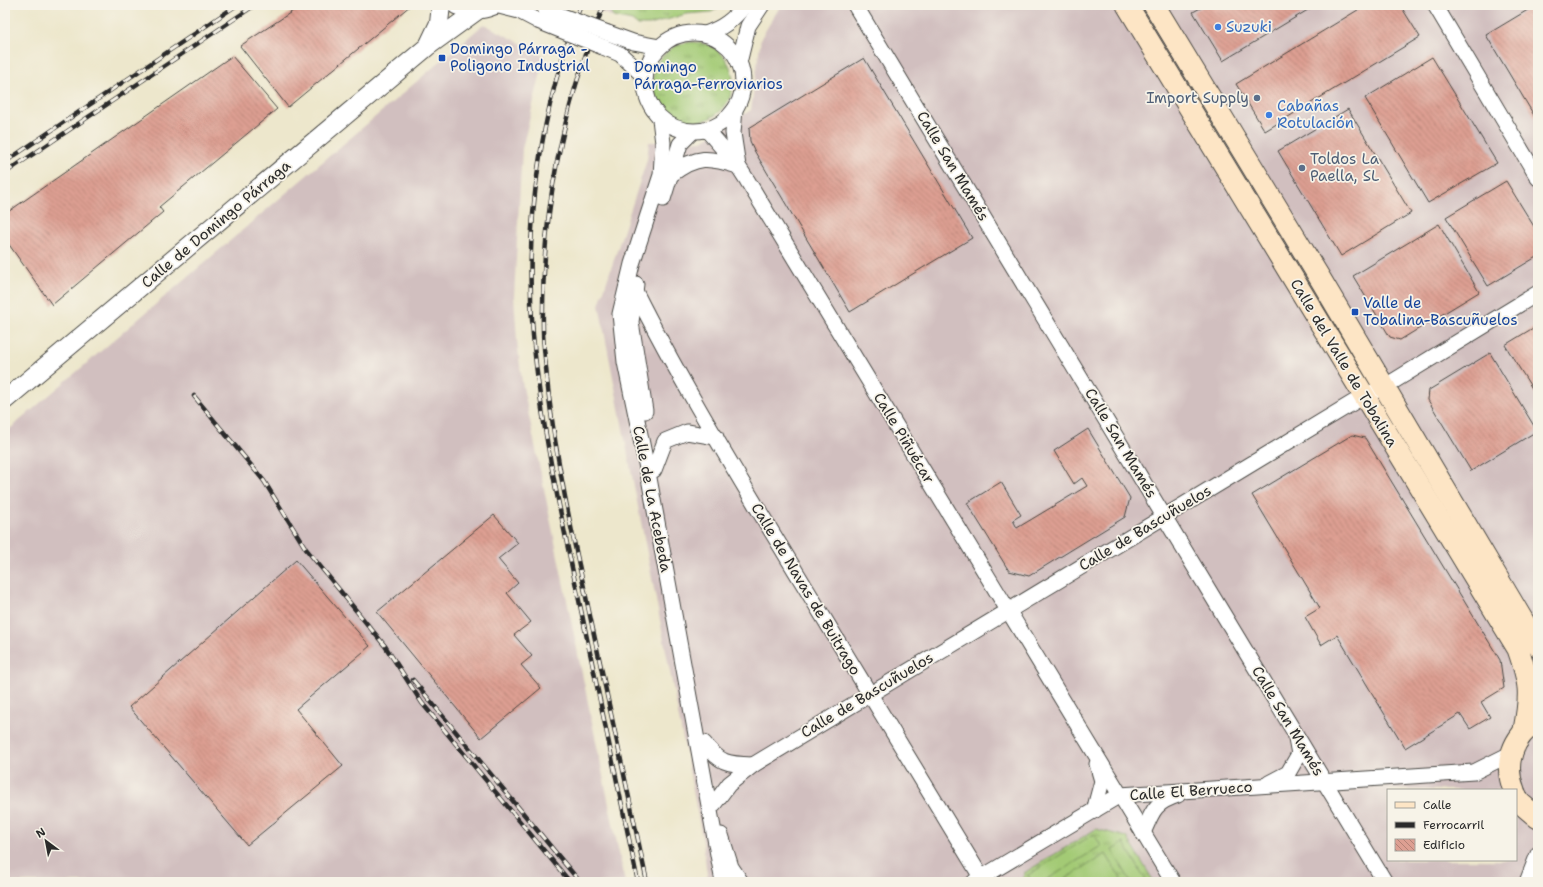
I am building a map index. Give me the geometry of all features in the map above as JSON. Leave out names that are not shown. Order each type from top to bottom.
[{"type":"main road","name":"Calle del Valle de Tobalina","points":[[1127,5],[1518,649],[1529,681],[1531,725],[1519,736],[1510,754]]},
{"type":"main road","name":"Calle del Valle de Tobalina","points":[[1154,5],[1384,386],[1538,646]]},
{"type":"main road","points":[[1510,754],[1510,780],[1514,789]]},
{"type":"main road","points":[[1517,797],[1519,802],[1538,818]]},
{"type":"street","name":"Calle de Domingo Párraga","points":[[427,47],[439,23],[441,5]]},
{"type":"street","points":[[456,5],[467,9],[478,10],[495,5],[519,10],[541,12],[606,40],[633,42],[660,47]]},
{"type":"street","points":[[705,34],[722,28],[734,19],[745,5]]},
{"type":"street","points":[[739,63],[748,26],[762,5]]},
{"type":"street","name":"Calle San Mamés","points":[[855,5],[1385,882]]},
{"type":"street","points":[[1435,5],[1538,178]]},
{"type":"street","name":"Calle de Domingo Párraga","points":[[5,400],[427,47],[478,10]]},
{"type":"street","points":[[693,33],[705,34],[716,38],[734,53],[743,75],[743,86],[740,98],[735,109],[723,122],[700,131],[675,128],[660,119],[647,100],[645,77],[652,55],[670,39],[693,33]]},
{"type":"street","points":[[606,40],[645,77]]},
{"type":"street","points":[[672,174],[686,164],[701,159],[715,159],[738,166],[733,133],[735,109]]},
{"type":"street","name":"Calle de La Acebeda","points":[[660,119],[663,143],[661,175],[632,264],[620,314],[625,362],[649,478],[722,882]]},
{"type":"street","name":"Calle de La Acebeda","points":[[700,131],[680,144],[672,174],[639,267],[631,322],[654,470],[658,478],[681,598],[714,804],[721,835],[731,867],[741,882]]},
{"type":"street","name":"Calle Piñuécar","points":[[700,131],[738,166],[1173,882]]},
{"type":"street","name":"Calle de Navas de Buitrago","points":[[635,291],[656,334],[980,881]]},
{"type":"street","name":"Calle de Bascuñuelos","points":[[714,804],[729,784],[753,765],[1008,610],[1538,293]]},
{"type":"street","points":[[654,470],[665,441],[687,432],[716,436]]},
{"type":"street","name":"Calle El Berrueco","points":[[1264,786],[1288,773],[1299,754],[1295,733]]},
{"type":"street","points":[[704,744],[714,756],[730,764],[753,765]]},
{"type":"street","name":"Calle Piñuécar","points":[[1093,752],[1102,781],[1094,811]]},
{"type":"street","name":"Calle El Berrueco","points":[[980,881],[1120,795],[1187,792],[1324,781],[1474,772],[1510,754]]},
{"type":"street","points":[[1143,833],[1152,811],[1163,800],[1187,792]]},
{"type":"street","points":[[1527,882],[1538,854]]},
{"type":"shaded area","points":[[582,5],[654,5],[632,21],[613,17]]},
{"type":"shaded area","points":[[781,5],[1538,5],[1538,882],[708,882],[703,842],[599,305],[647,160],[649,142],[702,141],[751,110],[761,38]]},
{"type":"shaded area","points":[[484,24],[545,56],[522,149],[514,296],[517,341],[522,382],[625,882],[5,882],[5,433]]},
{"type":"green space","points":[[614,5],[725,5],[711,12],[686,14],[650,25],[637,25],[632,21],[613,17],[611,12]]},
{"type":"green space","points":[[693,42],[708,45],[721,54],[730,67],[733,82],[730,97],[721,110],[708,119],[693,122],[678,119],[665,110],[656,97],[653,82],[656,67],[665,54],[678,45]]},
{"type":"green space","points":[[1096,829],[1127,837],[1154,882],[1022,882],[1024,873]]},
{"type":"green space","points":[[1094,834],[1101,846],[1043,882],[1032,882],[1028,875]]},
{"type":"green space","points":[[1124,843],[1147,882],[1131,882],[1112,850]]},
{"type":"green space","points":[[1106,854],[1123,882],[1060,882]]},
{"type":"building","points":[[302,5],[411,5],[288,107],[240,46]]},
{"type":"building","points":[[1206,5],[1316,5],[1223,61],[1193,12]]},
{"type":"building","points":[[1366,5],[1400,5],[1420,37],[1265,131],[1236,84]]},
{"type":"building","points":[[1538,5],[1538,115],[1535,117],[1486,35]]},
{"type":"building","points":[[232,56],[277,109],[159,207],[163,212],[52,305],[5,239],[5,214]]},
{"type":"building","points":[[1432,57],[1497,163],[1428,203],[1365,98]]},
{"type":"building","points":[[864,58],[972,238],[850,312],[755,152],[750,141],[749,128]]},
{"type":"building","points":[[1348,109],[1411,213],[1341,256],[1278,151]]},
{"type":"building","points":[[1506,181],[1538,233],[1538,256],[1488,286],[1446,217]]},
{"type":"building","points":[[1439,224],[1479,292],[1400,340],[1390,337],[1353,276]]},
{"type":"building","points":[[1538,325],[1538,398],[1505,345]]},
{"type":"building","points":[[1490,353],[1537,431],[1471,471],[1428,400],[1429,390]]},
{"type":"building","points":[[1088,429],[1130,498],[1125,517],[1029,576],[1009,571],[967,503],[1001,482],[1021,515],[1013,520],[1017,528],[1087,486],[1082,478],[1074,484],[1054,451]]},
{"type":"building","points":[[1352,435],[1365,438],[1500,660],[1504,688],[1481,702],[1490,717],[1470,729],[1460,714],[1405,748],[1337,635],[1321,645],[1305,617],[1320,608],[1252,495]]},
{"type":"building","points":[[494,515],[518,543],[498,559],[518,583],[507,593],[531,622],[514,635],[532,656],[521,665],[541,688],[481,738],[377,612]]},
{"type":"building","points":[[296,560],[370,646],[296,709],[343,766],[247,845],[129,707]]},
{"type":"railway","points":[[5,162],[237,5]]},
{"type":"railway","points":[[5,173],[255,5]]},
{"type":"railway","points":[[581,5],[567,44],[555,85],[545,126],[538,167],[533,209],[531,252],[533,335],[541,403],[552,471],[638,882]]},
{"type":"railway","points":[[604,5],[576,85],[565,124],[557,164],[550,204],[546,245],[543,287],[543,336],[553,431],[562,482],[647,882]]},
{"type":"railway","points":[[194,396],[264,481],[306,549],[385,646],[422,703],[570,882]]},
{"type":"railway","points":[[413,680],[580,882]]},
{"type":"place","name":"Suzuki","points":[[1218,27]]},
{"type":"place","name":"Domingo Párraga - Poligono Industrial","points":[[442,58]]},
{"type":"place","name":"Domingo Párraga-Ferroviarios","points":[[626,76]]},
{"type":"place","name":"Import Supply","points":[[1257,98]]},
{"type":"place","name":"Cabañas Rotulación","points":[[1269,115]]},
{"type":"place","name":"Toldos La Paella, SL","points":[[1302,168]]},
{"type":"place","name":"Valle de Tobalina-Bascuñuelos","points":[[1355,312]]}]
